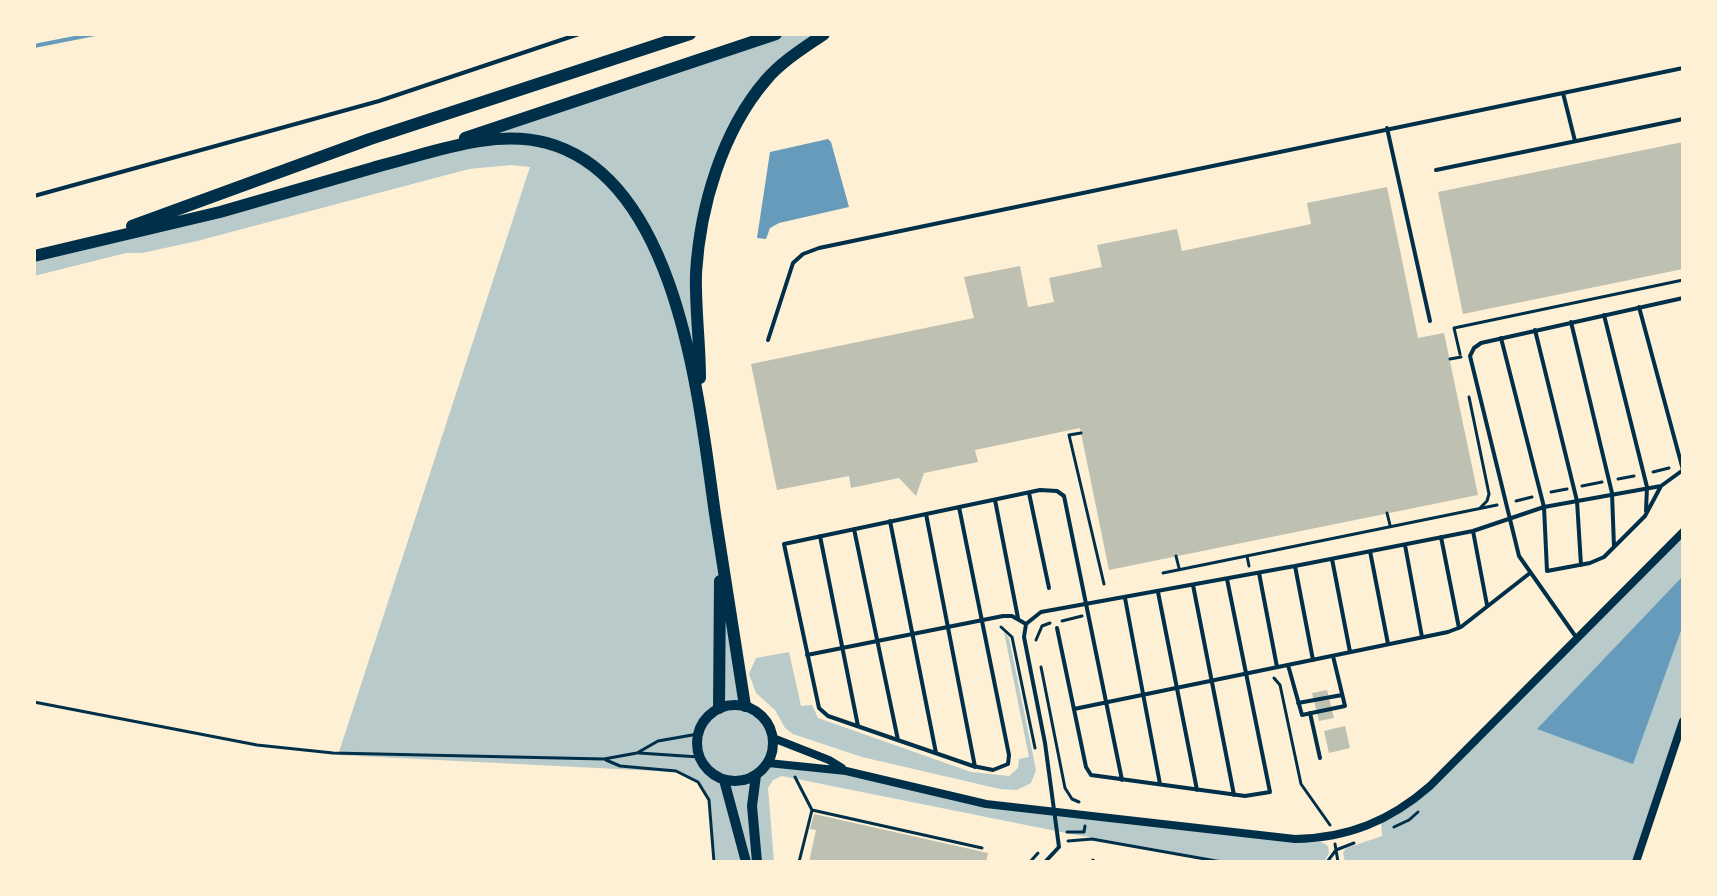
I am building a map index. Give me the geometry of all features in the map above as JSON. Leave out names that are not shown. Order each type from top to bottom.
[{"type":"main road","points":[[72,247],[370,139],[690,34]]},
{"type":"main road","points":[[34,256],[220,212],[375,167],[776,34]]},
{"type":"main road","points":[[745,706],[700,397],[696,302],[698,258],[705,210],[720,163],[739,122],[763,84],[792,56],[824,34]]},
{"type":"main road","points":[[375,167],[498,139],[544,142],[590,162],[624,197],[649,237],[684,334],[700,397]]},
{"type":"main road","points":[[719,708],[722,562]]},
{"type":"street","points":[[768,763],[846,771],[958,799],[1055,813],[1277,838],[1334,837],[1362,830],[1415,799],[1683,532]]},
{"type":"street","points":[[745,706],[764,717],[773,738],[773,751],[768,763],[756,775],[741,781],[724,780],[713,775],[699,757],[698,734],[710,714],[719,708],[745,706]]},
{"type":"street","points":[[1636,862],[1683,721]]},
{"type":"street","points":[[773,738],[829,760],[846,771]]},
{"type":"street","points":[[756,775],[752,806],[757,862]]},
{"type":"street","points":[[724,780],[746,862]]},
{"type":"lane","points":[[34,196],[379,101],[579,34]]},
{"type":"lane","points":[[768,340],[793,263],[803,254],[819,248],[1683,68]]},
{"type":"lane","points":[[1563,93],[1575,141]]},
{"type":"lane","points":[[1436,170],[1683,119]]},
{"type":"lane","points":[[1387,128],[1430,321]]},
{"type":"lane","points":[[1576,637],[1519,556],[1470,356],[1481,343],[1683,298]]},
{"type":"lane","points":[[1501,338],[1544,507],[1547,571],[1581,565],[1598,561],[1614,547],[1645,516],[1661,486],[1683,470],[1639,307]]},
{"type":"lane","points":[[1604,315],[1647,487],[1645,516]]},
{"type":"lane","points":[[1571,322],[1612,493],[1614,547]]},
{"type":"lane","points":[[1535,330],[1577,501],[1581,565]]},
{"type":"lane","points":[[1045,862],[1059,847],[1051,775],[1024,637],[1026,624],[1041,612],[1473,531],[1544,507],[1661,486]]},
{"type":"lane","points":[[959,507],[1010,761],[1000,769],[975,767],[828,716],[819,708],[784,544],[890,521],[926,514],[959,507],[1029,493],[1050,490],[1064,496],[1122,780]]},
{"type":"lane","points":[[1029,493],[1049,588]]},
{"type":"lane","points":[[995,500],[1018,618]]},
{"type":"lane","points":[[926,514],[975,767]]},
{"type":"lane","points":[[890,521],[936,753]]},
{"type":"lane","points":[[854,529],[898,740]]},
{"type":"lane","points":[[1473,531],[1487,605]]},
{"type":"lane","points":[[820,536],[858,726]]},
{"type":"lane","points":[[1441,537],[1459,628]]},
{"type":"lane","points":[[1404,544],[1422,637]]},
{"type":"lane","points":[[1370,551],[1388,644]]},
{"type":"lane","points":[[1332,559],[1350,652]]},
{"type":"lane","points":[[1295,566],[1313,660]]},
{"type":"lane","points":[[1259,573],[1277,667]]},
{"type":"lane","points":[[1074,709],[1459,628],[1530,573]]},
{"type":"lane","points":[[1057,628],[1088,771],[1096,777],[1234,795],[1252,796],[1270,792],[1227,579]]},
{"type":"lane","points":[[1193,585],[1234,795]]},
{"type":"lane","points":[[1157,591],[1197,790]]},
{"type":"lane","points":[[1125,598],[1160,785]]},
{"type":"lane","points":[[807,655],[999,616],[1018,618],[1026,624]]},
{"type":"lane","points":[[1288,665],[1302,715],[1345,706],[1333,656]]},
{"type":"lane","points":[[1298,703],[1342,695]]},
{"type":"lane","points":[[1310,713],[1320,758]]},
{"type":"path","points":[[1450,359],[1461,357],[1454,328],[1683,280]]},
{"type":"path","points":[[1467,388],[1489,494],[1480,508]]},
{"type":"path","points":[[1081,433],[1069,435],[1104,584]]},
{"type":"path","points":[[1163,573],[1644,474],[1681,462]]},
{"type":"path","points":[[1387,513],[1390,527]]},
{"type":"path","points":[[1176,556],[1179,570]]},
{"type":"path","points":[[1035,639],[1045,624],[1089,615]]},
{"type":"path","points":[[999,616],[1001,626],[1012,637],[1036,754]]},
{"type":"path","points":[[1039,654],[1068,794],[1072,799],[1089,803]]},
{"type":"path","points":[[1280,685],[1301,784],[1329,822],[1338,862]]},
{"type":"path","points":[[34,702],[257,745],[333,753],[604,759],[637,753],[699,757]]},
{"type":"path","points":[[637,753],[658,741],[698,734]]},
{"type":"path","points":[[604,759],[620,766],[676,771],[698,782],[709,800],[714,862]]},
{"type":"path","points":[[792,772],[812,810],[799,862]]},
{"type":"path","points":[[1051,775],[1063,777]]},
{"type":"path","points":[[812,810],[982,848]]},
{"type":"path","points":[[1068,841],[1092,839],[1222,862]]},
{"type":"path","points":[[1327,862],[1336,850],[1354,843]]},
{"type":"shaded area","points":[[776,34],[824,34],[792,56],[739,122],[701,233],[700,397],[745,705],[761,715],[770,728],[773,745],[769,763],[795,764],[957,799],[1317,839],[1328,846],[1329,853],[1324,862],[1230,862],[1066,833],[782,776],[773,780],[768,788],[774,862],[714,862],[709,800],[698,782],[677,772],[338,755],[530,167],[511,165],[469,169],[197,241],[142,253],[126,253],[34,276],[34,256],[375,167]]},
{"type":"shaded area","points":[[1683,532],[1683,721],[1636,862],[1345,862],[1343,852],[1347,848],[1382,836],[1381,821],[1400,810]]},
{"type":"shaded area","points":[[1004,632],[1009,638],[1036,770],[1031,783],[1017,790],[1000,789],[862,757],[793,734],[785,728],[775,710],[756,693],[749,674],[756,658],[789,652],[801,706],[812,705],[818,718],[971,772],[1009,776],[1018,768],[1019,759],[1029,757]]},
{"type":"water","points":[[828,139],[849,207],[779,223],[770,228],[766,239],[757,238],[770,152]]},
{"type":"water","points":[[1683,576],[1683,625],[1633,764],[1537,729]]},
{"type":"building","points":[[1683,142],[1683,269],[1463,314],[1438,192]]},
{"type":"building","points":[[1387,187],[1418,338],[1444,333],[1478,495],[1109,570],[1080,428],[975,450],[978,462],[924,473],[916,496],[899,478],[851,488],[849,476],[777,490],[751,364],[974,318],[964,277],[1020,266],[1028,307],[1054,302],[1049,278],[1102,267],[1097,245],[1177,229],[1182,251],[1311,224],[1307,203]]},
{"type":"building","points":[[1327,690],[1334,718],[1319,721],[1312,693]]},
{"type":"building","points":[[1345,726],[1350,748],[1329,753],[1324,731]]},
{"type":"building","points":[[814,814],[988,853],[986,862],[809,862],[816,830],[810,829]]},
{"type":"waterway","points":[[34,46],[95,34]]}]
